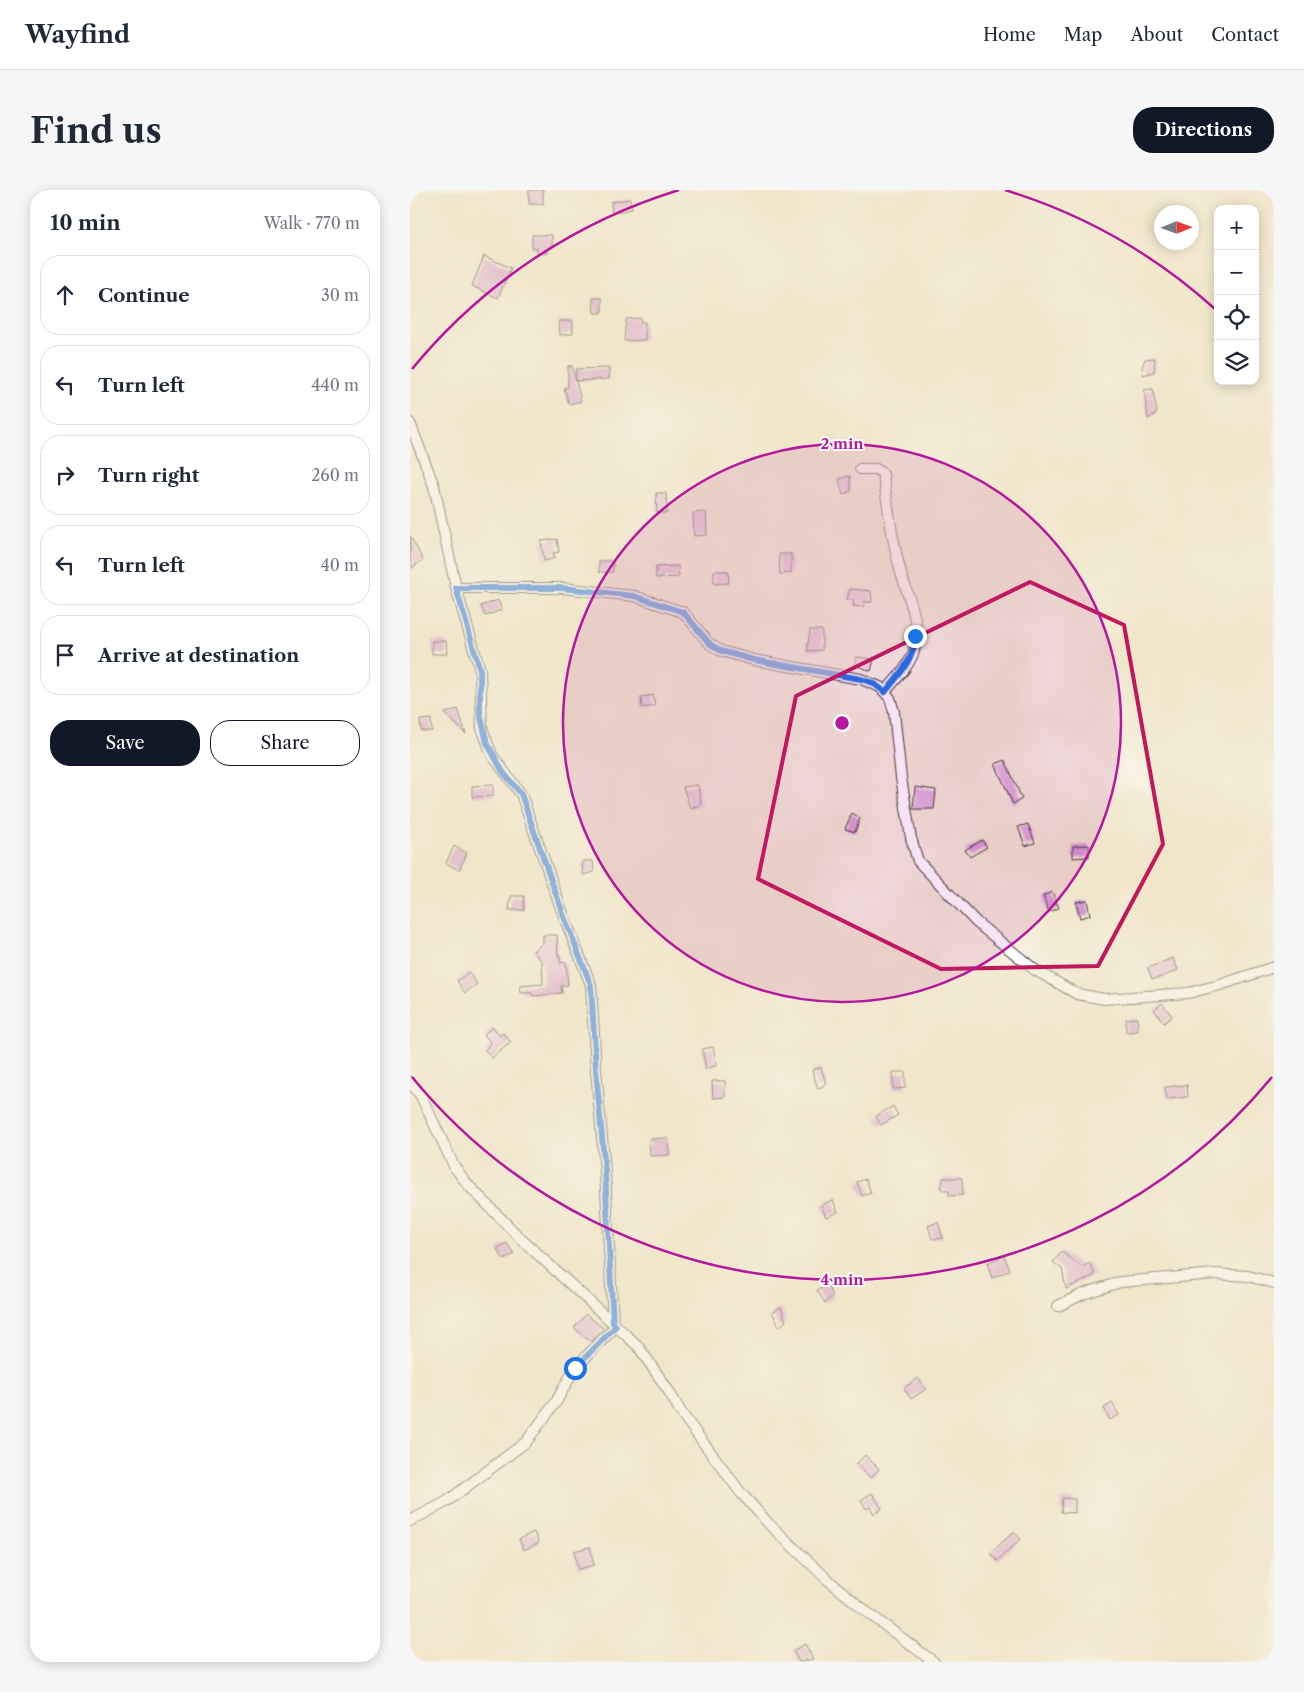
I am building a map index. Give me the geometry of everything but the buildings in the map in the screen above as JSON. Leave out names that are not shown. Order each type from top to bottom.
[{"type":"street","points":[[410,423],[434,486],[456,588],[480,670],[480,713],[487,743],[503,772],[521,794],[563,914],[591,985],[615,1324],[575,1368],[556,1402],[526,1442],[452,1498],[410,1521]]},
{"type":"street","points":[[860,469],[876,469],[883,474],[889,520],[899,568],[915,620],[914,650],[910,659],[885,692]]},
{"type":"street","points":[[456,588],[562,588],[634,596],[683,612],[710,644],[721,651],[754,660],[861,679],[873,683],[890,698],[894,712],[900,778],[911,838],[918,861],[976,922],[1035,970],[1078,994],[1104,999],[1188,993],[1220,985],[1274,967]]},
{"type":"street","points":[[410,1082],[421,1096],[454,1166],[468,1185],[521,1239],[638,1346],[714,1459],[768,1523],[868,1613],[934,1662]]},
{"type":"street","points":[[1058,1306],[1083,1294],[1120,1282],[1214,1274],[1248,1276],[1274,1283]]},
{"type":"highlighted area","points":[[1030,582],[1124,625],[1163,844],[1098,966],[941,969],[758,879],[796,696]]},
{"type":"route","points":[[575,1368],[616,1326],[613,1323],[612,1270],[596,1070],[592,991],[585,967],[563,914],[521,794],[503,772],[487,743],[480,713],[482,686],[480,670],[456,588],[562,588],[606,591],[634,596],[683,612],[704,638],[721,651],[754,660],[861,679],[873,683],[885,692],[910,659],[914,650],[915,636]]}]
